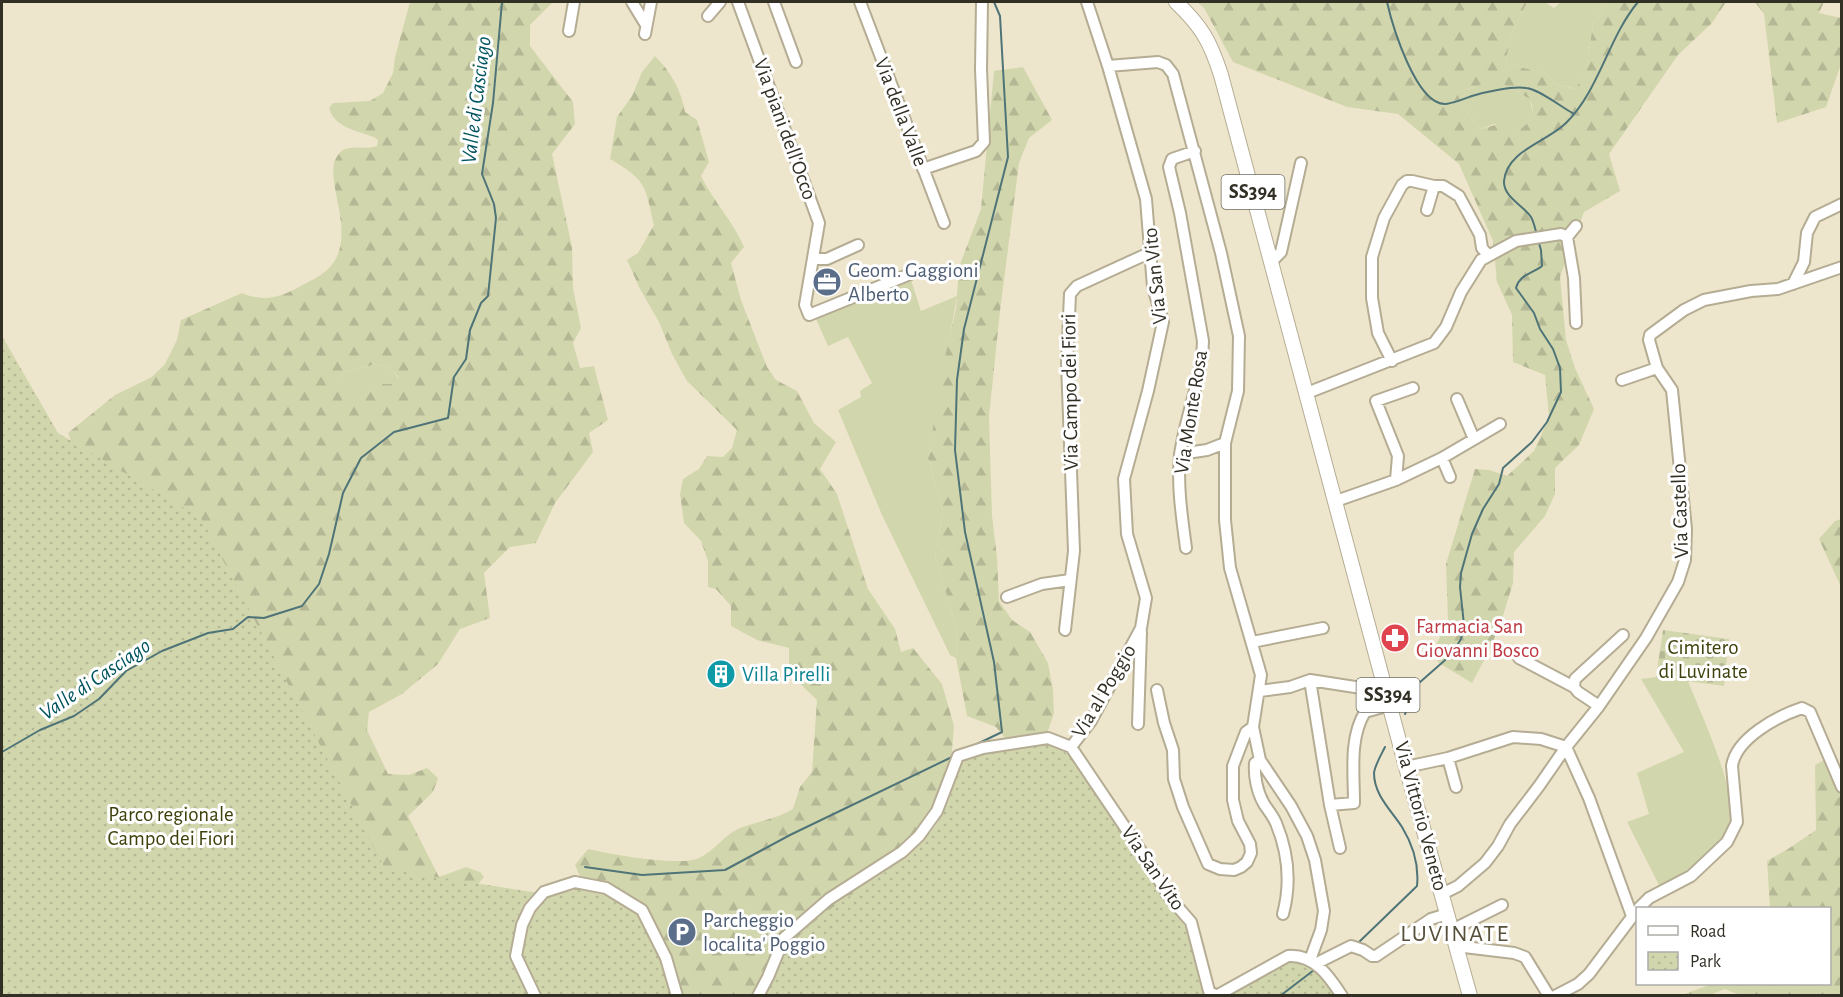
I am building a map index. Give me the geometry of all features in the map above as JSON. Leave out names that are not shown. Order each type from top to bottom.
[{"type":"main road","name":"SS394","points":[[1176,2],[1194,20],[1212,46],[1307,393]]},
{"type":"main road","name":"Via Vittorio Veneto","points":[[1307,393],[1470,996]]},
{"type":"street","points":[[568,31],[574,2]]},
{"type":"street","points":[[632,2],[645,29],[651,2]]},
{"type":"street","points":[[708,16],[720,2]]},
{"type":"street","name":"Via piani dell'Occo","points":[[738,2],[819,223],[805,305],[809,315],[915,272]]},
{"type":"street","points":[[774,2],[796,62]]},
{"type":"street","name":"Via della Valle","points":[[860,2],[944,223]]},
{"type":"street","points":[[923,169],[976,151],[984,142],[981,69],[982,2]]},
{"type":"street","name":"Via San Vito","points":[[1087,2],[1146,199],[1153,287],[1163,322],[1148,391],[1130,452]]},
{"type":"street","points":[[1108,66],[1158,62],[1166,65],[1173,74],[1195,151],[1239,336],[1238,391],[1225,443],[1225,520],[1230,568],[1261,675],[1253,727],[1260,760],[1291,806],[1307,836],[1315,860],[1324,911],[1313,962]]},
{"type":"street","name":"Via Monte Rosa","points":[[1186,548],[1179,496],[1180,454],[1203,341],[1169,164],[1174,157],[1195,151]]},
{"type":"street","points":[[1272,261],[1281,252],[1301,163]]},
{"type":"street","points":[[1392,361],[1378,333],[1372,298],[1372,257],[1384,218],[1402,185],[1407,181],[1412,181],[1443,186],[1459,196],[1480,235],[1482,248],[1488,255]]},
{"type":"street","points":[[1427,210],[1434,186]]},
{"type":"street","points":[[1792,284],[1804,262],[1807,232],[1815,217],[1842,204]]},
{"type":"street","points":[[1566,237],[1576,226]]},
{"type":"street","points":[[1307,393],[1392,361],[1434,342],[1446,327],[1461,292],[1481,260],[1516,241],[1561,234],[1566,237],[1574,278],[1575,323]]},
{"type":"street","points":[[813,258],[827,259],[858,245]]},
{"type":"street","name":"Via Campo dei Fiori","points":[[1065,630],[1074,551],[1067,363],[1070,294],[1077,286],[1149,253]]},
{"type":"street","name":"Via Castello","points":[[1442,894],[1458,886],[1485,863],[1498,846],[1510,824],[1599,706],[1656,622],[1678,582],[1686,560],[1686,529],[1672,390],[1657,368],[1649,340],[1650,335],[1684,310],[1704,300],[1751,291],[1778,289],[1842,267]]},
{"type":"street","points":[[1622,380],[1657,368]]},
{"type":"street","points":[[1396,480],[1398,456],[1376,401],[1413,388]]},
{"type":"street","points":[[1457,399],[1474,439]]},
{"type":"street","points":[[1336,501],[1396,480],[1442,458],[1500,424]]},
{"type":"street","points":[[1180,454],[1207,450],[1225,443]]},
{"type":"street","name":"Via al Poggio","points":[[1130,452],[1124,479],[1127,534],[1146,598],[1141,628],[1138,724]]},
{"type":"street","points":[[1442,458],[1450,477]]},
{"type":"street","points":[[1007,597],[1042,584],[1070,580]]},
{"type":"street","name":"Via al Poggio","points":[[758,996],[784,938],[829,899],[902,852],[919,836],[938,811],[958,756],[983,748],[1048,738],[1071,747],[1091,721],[1141,628]]},
{"type":"street","points":[[1252,642],[1323,628]]},
{"type":"street","points":[[1574,687],[1575,679],[1623,635]]},
{"type":"street","points":[[1519,658],[1574,687],[1599,706]]},
{"type":"street","points":[[1260,691],[1290,687],[1310,680],[1388,699]]},
{"type":"street","points":[[1310,680],[1330,805],[1340,848]]},
{"type":"street","points":[[1157,690],[1173,750],[1174,779],[1183,807],[1208,864],[1220,869],[1234,870],[1241,867],[1251,853],[1250,844],[1238,821],[1233,800],[1233,766],[1246,732],[1253,727]]},
{"type":"street","points":[[1330,805],[1354,803],[1354,754],[1358,724],[1365,712],[1388,699]]},
{"type":"street","points":[[1641,907],[1649,898],[1691,876],[1727,842],[1737,822],[1732,766],[1734,758],[1752,736],[1780,716],[1802,708],[1810,712],[1842,788]]},
{"type":"street","points":[[1406,766],[1448,758],[1513,737],[1541,739],[1566,747],[1636,912],[1589,974],[1578,984],[1555,996]]},
{"type":"street","name":"Via San Vito","points":[[1071,747],[1170,898],[1191,922],[1209,991],[1216,996],[1288,956],[1298,955],[1313,962]]},
{"type":"street","points":[[1448,758],[1456,787]]},
{"type":"street","points":[[1260,760],[1255,763],[1254,775],[1262,801],[1276,822],[1287,859],[1286,902],[1283,914]]},
{"type":"street","points":[[535,996],[516,956],[522,925],[530,908],[544,892],[575,882],[606,888],[642,910],[666,958],[677,996]]},
{"type":"street","points":[[1452,930],[1502,905]]},
{"type":"street","points":[[1313,962],[1352,946],[1372,956],[1384,952],[1431,919],[1447,914]]},
{"type":"street","points":[[1458,948],[1494,951],[1525,957],[1549,996]]},
{"type":"street","points":[[1313,962],[1333,982],[1342,996]]},
{"type":"green space","points":[[410,2],[553,2],[530,25],[530,46],[573,102],[575,124],[552,154],[572,247],[573,288],[581,328],[573,343],[580,368],[594,366],[608,420],[589,433],[593,452],[555,503],[536,543],[510,547],[484,573],[490,618],[460,629],[438,664],[402,694],[369,712],[367,730],[388,774],[409,775],[427,768],[438,778],[433,792],[408,816],[439,877],[466,867],[480,872],[484,877],[444,923],[2,996],[77,457],[68,433],[115,395],[152,377],[165,364],[177,340],[181,320],[242,293],[264,298],[285,294],[327,270],[335,261],[341,239],[341,228],[333,168],[335,161],[338,155],[346,149],[377,146],[378,140],[341,124],[329,108],[333,103],[370,101],[383,93],[393,73]],"holes":[[[376,364],[390,368],[399,378],[395,384],[382,384],[344,410],[346,398],[337,378],[345,372]]]},
{"type":"green space","points":[[1197,2],[1527,2],[1512,34],[1505,63],[1547,74],[1555,84],[1575,89],[1586,72],[1593,24],[1608,2],[1726,2],[1712,23],[1678,55],[1609,154],[1620,191],[1584,212],[1560,277],[1566,340],[1575,368],[1594,409],[1579,445],[1555,468],[1555,494],[1545,516],[1514,552],[1513,583],[1503,616],[1490,649],[1472,683],[1439,663],[1432,653],[1448,621],[1446,564],[1475,469],[1489,470],[1507,476],[1534,451],[1549,417],[1545,375],[1513,362],[1512,315],[1497,282],[1493,241],[1459,164],[1398,114],[1347,107],[1233,62],[1204,8]],"holes":[[[1485,84],[1503,84],[1530,99],[1533,110],[1528,123],[1515,132],[1507,122],[1480,129],[1462,106],[1457,92]]]},
{"type":"green space","points":[[1527,2],[1545,2],[1554,8],[1561,2],[1608,2],[1593,24],[1586,72],[1576,89],[1555,84],[1547,74],[1505,63],[1512,34]]},
{"type":"green space","points":[[1755,2],[1824,2],[1819,13],[1841,18],[1841,64],[1826,107],[1777,123],[1764,14]]},
{"type":"green space","points":[[655,56],[666,68],[674,82],[685,112],[697,120],[709,162],[701,176],[744,247],[731,263],[741,300],[767,367],[776,380],[797,391],[814,423],[836,442],[820,469],[837,494],[868,589],[895,629],[901,652],[913,648],[942,684],[954,726],[952,752],[928,838],[800,995],[611,995],[587,893],[575,865],[588,849],[661,860],[699,858],[735,831],[793,809],[800,787],[812,772],[817,700],[789,673],[789,648],[757,640],[731,626],[731,606],[716,589],[708,587],[708,561],[701,541],[684,523],[680,494],[683,479],[699,469],[707,456],[723,457],[732,448],[737,430],[687,381],[627,260],[638,253],[654,225],[646,192],[638,179],[610,159],[617,117],[632,96],[642,72]]},
{"type":"green space","points":[[1023,67],[1052,120],[1029,138],[1019,163],[989,417],[992,516],[999,601],[1012,620],[1030,632],[1048,663],[1054,713],[1048,731],[1005,738],[996,727],[967,716],[956,658],[958,633],[935,556],[943,512],[928,458],[943,366],[956,308],[959,267],[981,209],[994,71]]},
{"type":"green space","points":[[1485,84],[1503,84],[1530,99],[1533,115],[1526,127],[1515,132],[1494,124],[1480,129],[1462,106],[1457,92]]},
{"type":"green space","points":[[911,280],[921,311],[957,296],[928,458],[943,512],[935,556],[958,633],[956,658],[950,655],[882,515],[838,410],[861,397],[860,391],[872,383],[848,337],[828,346],[816,319]]},
{"type":"green space","name":"Parco regionale Campo dei Fiori","points":[[2,336],[58,433],[201,518],[385,869],[551,895],[581,889],[613,899],[628,910],[643,926],[657,946],[672,995],[2,995]]},
{"type":"green space","points":[[376,364],[390,368],[399,379],[395,384],[382,384],[344,411],[337,378],[345,372]]},
{"type":"green space","points":[[1842,519],[1841,587],[1819,539],[1835,521]]},
{"type":"green space","name":"Cimitero di Luvinate","points":[[1663,630],[1729,639],[1724,686],[1656,677]]},
{"type":"green space","points":[[1656,677],[1688,681],[1718,754],[1729,795],[1731,813],[1729,828],[1718,847],[1700,863],[1660,887],[1627,822],[1649,814],[1637,773],[1684,752],[1641,679]]},
{"type":"green space","points":[[1042,744],[1058,747],[1070,756],[1142,860],[1188,931],[1208,996],[767,996],[786,956],[800,935],[816,920],[889,870],[922,842],[944,811],[960,765],[964,760]]},
{"type":"green space","points":[[1826,759],[1841,797],[1841,994],[1742,996],[1725,989],[1710,995],[1679,996],[1709,985],[1831,985],[1831,907],[1770,907],[1767,861],[1816,830],[1815,765]]},
{"type":"green space","points":[[1297,961],[1314,971],[1336,995],[1226,996],[1288,963]]},
{"type":"waterway","name":"Valle di Casciago","points":[[2,752],[40,730],[74,716],[99,699],[126,671],[162,651],[208,633],[233,629],[248,617],[264,618],[302,606],[319,584],[329,554],[343,493],[361,458],[394,432],[448,418],[454,377],[466,359],[470,330],[481,303],[488,296],[496,218],[494,204],[482,174],[493,103],[502,2]]},
{"type":"waterway","points":[[975,745],[1002,732],[994,662],[965,532],[955,450],[957,380],[964,329],[1008,157],[1000,16],[994,2]]},
{"type":"waterway","points":[[1387,2],[1407,62],[1425,92],[1435,101],[1446,104],[1491,91],[1526,88],[1543,95],[1574,114]]},
{"type":"waterway","points":[[1537,235],[1531,217],[1507,192],[1504,181],[1507,170],[1520,154],[1558,130],[1578,110],[1619,31],[1638,2]]},
{"type":"waterway","points":[[1405,714],[1419,683],[1452,654],[1461,639],[1464,625],[1460,587],[1461,573],[1472,534],[1483,509],[1499,484],[1503,468],[1532,442],[1547,422],[1561,392],[1560,368],[1553,349],[1540,329],[1534,313],[1516,288],[1523,277],[1542,266],[1538,240]]},
{"type":"waterway","points":[[1358,943],[1417,886],[1416,863],[1409,841],[1380,795],[1375,781],[1374,773],[1385,747]]},
{"type":"waterway","points":[[585,867],[642,875],[725,870],[790,835],[954,756]]},
{"type":"waterway","points":[[1280,996],[1314,970]]},
{"type":"place","name":"Geom. Gaggioni Alberto","points":[[827,282]]},
{"type":"place","name":"Farmacia San Giovanni Bosco","points":[[1395,638]]},
{"type":"place","name":"Villa Pirelli","points":[[721,674]]},
{"type":"place","name":"Parcheggio localita' Poggio","points":[[682,932]]},
{"type":"district","name":"LUVINATE","points":[[1455,934]]}]
